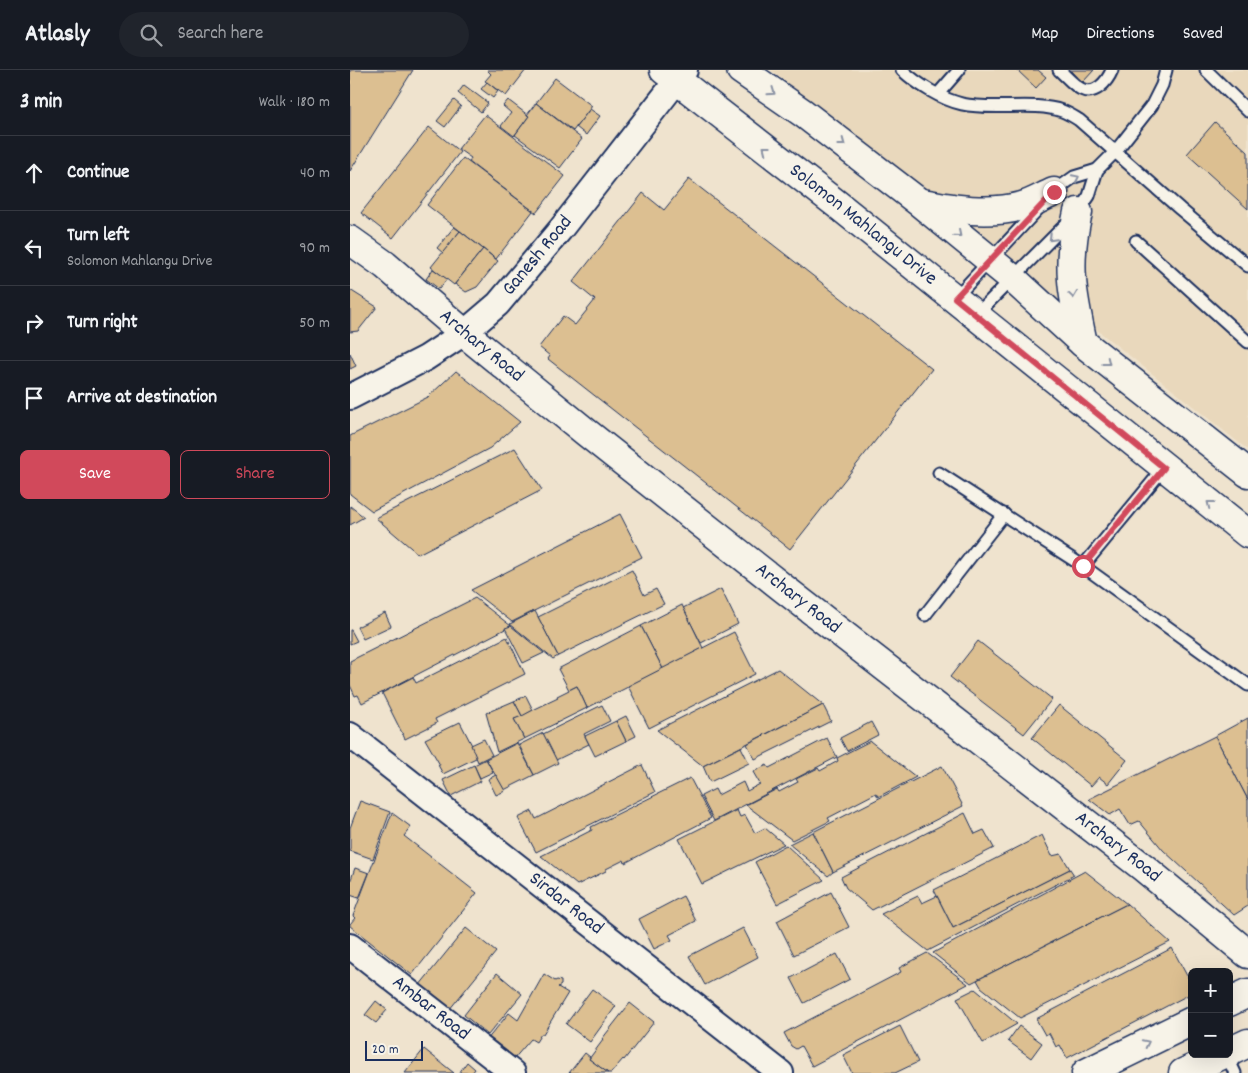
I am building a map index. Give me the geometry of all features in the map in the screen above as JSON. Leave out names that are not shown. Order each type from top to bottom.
[{"type":"main road","points":[[741,70],[803,113],[920,203],[1012,278],[1083,343],[1248,473]]},
{"type":"main road","name":"Solomon Mahlangu Drive","points":[[675,73],[1248,534]]},
{"type":"main road","points":[[920,203],[958,210],[992,211],[1023,206],[1054,192]]},
{"type":"main road","points":[[1078,212],[1073,236],[1071,268],[1073,297],[1083,343]]},
{"type":"main road","name":"Archary Road","points":[[350,240],[385,265],[464,333],[783,588],[1144,868],[1248,954]]},
{"type":"main road","points":[[1233,1000],[1248,993]]},
{"type":"main road","points":[[1086,1073],[1188,1023]]},
{"type":"main road","points":[[1233,1050],[1248,1043]]},
{"type":"main road","points":[[1183,1073],[1216,1058]]},
{"type":"street","name":"Ganesh Road","points":[[350,397],[426,358],[464,333],[498,304],[528,269],[675,73]]},
{"type":"street","name":"Sirdar Road","points":[[350,735],[781,1073]]},
{"type":"street","name":"Ambar Road","points":[[350,946],[513,1073]]},
{"type":"lane","points":[[902,70],[909,77],[938,94],[962,104],[1002,108],[1032,107],[1061,111],[1080,120],[1248,266]]},
{"type":"lane","points":[[938,94],[959,70]]},
{"type":"lane","points":[[1059,70],[1082,89],[1092,91],[1100,87],[1110,76],[1112,70]]},
{"type":"lane","points":[[976,315],[1078,212],[1089,196],[1097,170],[1115,152],[1152,105],[1162,85],[1166,70]]},
{"type":"lane","points":[[1206,70],[1248,111]]},
{"type":"lane","points":[[955,298],[1054,192],[1074,177],[1097,170]]},
{"type":"lane","points":[[1136,241],[1248,342]]},
{"type":"lane","points":[[1083,566],[1164,468]]},
{"type":"lane","points":[[940,472],[1083,566],[1248,685]]},
{"type":"lane","points":[[925,615],[1004,514]]},
{"type":"lane","points":[[1227,1058],[1235,1073]]},
{"type":"shaded area","points":[[771,70],[1248,70],[1248,450]]},
{"type":"building","points":[[350,70],[413,70],[350,171]]},
{"type":"building","points":[[487,70],[526,70],[506,96],[485,81],[491,74]]},
{"type":"building","points":[[1017,70],[1038,70],[1046,77],[1036,88]]},
{"type":"building","points":[[1070,70],[1094,70],[1083,82]]},
{"type":"building","points":[[555,78],[592,106],[573,131],[536,103]]},
{"type":"building","points":[[487,82],[498,91],[493,98],[481,89]]},
{"type":"building","points":[[464,85],[488,103],[481,112],[458,93]]},
{"type":"building","points":[[454,100],[461,106],[445,127],[437,121]]},
{"type":"building","points":[[508,100],[529,116],[514,136],[501,126],[511,113],[503,106]]},
{"type":"building","points":[[536,103],[582,139],[560,168],[515,135]]},
{"type":"building","points":[[590,109],[600,116],[586,135],[576,127]]},
{"type":"building","points":[[485,115],[565,176],[536,213],[469,162],[471,158],[458,149]]},
{"type":"building","points":[[1215,122],[1248,152],[1248,209],[1187,154]]},
{"type":"building","points":[[429,127],[460,152],[393,238],[361,213]]},
{"type":"building","points":[[463,158],[533,211],[496,259],[427,205]]},
{"type":"building","points":[[689,179],[932,369],[790,549],[548,359],[550,356],[539,347],[563,316],[575,325],[595,300],[573,282],[643,193],[664,210]]},
{"type":"building","points":[[454,227],[460,231],[443,253],[437,248]]},
{"type":"building","points":[[460,231],[483,249],[454,285],[431,267]]},
{"type":"building","points":[[483,249],[498,261],[477,287],[466,292],[455,284]]},
{"type":"building","points":[[433,269],[447,279],[439,289],[426,279]]},
{"type":"building","points":[[350,290],[377,307],[358,331],[350,332]]},
{"type":"building","points":[[350,353],[356,366],[350,369]]},
{"type":"building","points":[[456,371],[520,422],[490,448],[372,511],[350,494],[350,436],[428,397]]},
{"type":"building","points":[[515,448],[542,490],[418,554],[376,518]]},
{"type":"building","points":[[350,506],[364,517],[350,525]]},
{"type":"building","points":[[620,514],[642,557],[512,622],[471,590]]},
{"type":"building","points":[[632,570],[644,595],[656,589],[664,604],[558,656],[538,617]]},
{"type":"building","points":[[721,589],[738,624],[701,643],[683,608]]},
{"type":"building","points":[[475,598],[511,626],[362,703],[358,695],[355,696],[350,685],[350,661]]},
{"type":"building","points":[[682,605],[703,648],[663,669],[641,626]]},
{"type":"building","points":[[535,611],[558,656],[553,659],[510,624]]},
{"type":"building","points":[[385,613],[391,626],[363,639],[357,627]]},
{"type":"building","points":[[511,626],[544,653],[523,663],[505,628]]},
{"type":"building","points":[[641,626],[663,669],[587,708],[577,686],[569,690],[558,669]]},
{"type":"building","points":[[350,630],[357,641],[350,644]]},
{"type":"building","points":[[734,632],[755,674],[649,728],[628,686]]},
{"type":"building","points":[[507,637],[525,674],[435,719],[437,723],[405,739],[382,693],[413,677],[416,683]]},
{"type":"building","points":[[978,641],[1052,699],[1024,734],[950,677]]},
{"type":"building","points":[[778,669],[823,705],[703,766],[657,730]]},
{"type":"building","points":[[577,686],[587,708],[524,739],[514,719],[558,698],[557,696]]},
{"type":"building","points":[[526,696],[533,710],[522,716],[514,701]]},
{"type":"building","points":[[514,701],[522,716],[514,719],[524,739],[497,752],[486,713]]},
{"type":"building","points":[[602,705],[610,721],[584,734],[589,744],[556,760],[543,734]]},
{"type":"building","points":[[823,705],[831,721],[755,759],[747,744]]},
{"type":"building","points":[[1059,705],[1127,760],[1108,784],[1099,777],[1091,786],[1032,738]]},
{"type":"building","points":[[626,716],[636,736],[626,741],[616,721]]},
{"type":"building","points":[[1248,718],[1248,800],[1215,736]]},
{"type":"building","points":[[616,721],[626,741],[595,756],[585,736]]},
{"type":"building","points":[[460,722],[478,757],[443,774],[425,739]]},
{"type":"building","points":[[871,722],[878,735],[847,751],[840,738]]},
{"type":"building","points":[[543,733],[558,763],[534,775],[519,745]]},
{"type":"building","points":[[1215,736],[1248,800],[1248,906],[1234,915],[1163,850],[1139,821],[1130,825],[1120,809],[1110,815],[1089,799]]},
{"type":"building","points":[[827,738],[837,757],[714,821],[701,796],[715,789],[718,795],[743,782],[747,791],[760,784],[753,772],[767,765],[769,768]]},
{"type":"building","points":[[484,739],[492,755],[478,762],[471,745]]},
{"type":"building","points":[[870,741],[916,777],[878,797],[876,793],[828,818],[830,821],[792,840],[746,805],[777,789],[779,792],[798,782],[796,779],[818,768],[820,771],[838,761],[837,758]]},
{"type":"building","points":[[517,743],[534,775],[504,790],[486,759]]},
{"type":"building","points":[[741,747],[749,763],[710,782],[703,766]]},
{"type":"building","points":[[486,759],[493,772],[480,778],[474,765]]},
{"type":"building","points":[[474,765],[481,781],[451,796],[443,780]]},
{"type":"building","points":[[642,765],[655,792],[536,852],[518,818],[532,811],[536,819]]},
{"type":"building","points":[[942,766],[963,806],[833,872],[813,832]]},
{"type":"building","points":[[496,775],[505,791],[496,795],[488,779]]},
{"type":"building","points":[[690,778],[711,818],[625,863],[624,860],[577,885],[541,856],[592,830],[591,827]]},
{"type":"building","points":[[360,801],[390,812],[373,859],[350,851],[350,828]]},
{"type":"building","points":[[737,810],[740,817],[745,815],[755,833],[765,828],[784,844],[702,884],[679,839]]},
{"type":"building","points":[[392,813],[411,827],[404,836],[477,893],[412,975],[350,926],[355,918],[353,916]]},
{"type":"building","points":[[965,813],[975,834],[984,830],[994,848],[872,910],[846,888],[841,877]]},
{"type":"building","points":[[813,832],[833,872],[828,876],[789,844]]},
{"type":"building","points":[[1042,835],[1052,856],[1061,854],[1070,869],[953,928],[934,890]]},
{"type":"building","points":[[786,845],[824,880],[777,904],[755,862]]},
{"type":"building","points":[[355,868],[369,873],[359,898],[350,895],[350,882]]},
{"type":"building","points":[[1070,869],[1074,875],[928,951],[881,914],[918,896],[922,903],[937,896],[953,928]]},
{"type":"building","points":[[1085,871],[1127,904],[971,983],[933,953]]},
{"type":"building","points":[[831,892],[849,927],[794,955],[777,921]]},
{"type":"building","points":[[683,896],[696,921],[669,935],[672,940],[654,949],[639,919]]},
{"type":"building","points":[[1127,904],[1170,942],[1020,1018],[981,987],[977,980]]},
{"type":"building","points":[[466,928],[496,952],[449,1010],[419,986]]},
{"type":"building","points":[[743,928],[758,957],[705,985],[689,956]]},
{"type":"building","points":[[1172,948],[1188,978],[1188,995],[1067,1058],[1060,1045],[1056,1047],[1049,1033],[1045,1035],[1036,1019]]},
{"type":"building","points":[[927,953],[968,984],[812,1066],[801,1046],[796,1049],[791,1046],[784,1033],[901,972],[899,968]]},
{"type":"building","points":[[837,954],[850,979],[804,1003],[791,978]]},
{"type":"building","points":[[497,973],[522,994],[488,1035],[464,1015]]},
{"type":"building","points":[[544,974],[555,981],[561,981],[561,985],[558,987],[568,993],[543,1034],[541,1034],[536,1042],[531,1039],[512,1061],[486,1041],[509,1013],[518,1020]]},
{"type":"building","points":[[592,989],[616,1006],[590,1042],[566,1024]]},
{"type":"building","points":[[975,989],[1017,1024],[983,1043],[957,998]]},
{"type":"building","points":[[376,1001],[387,1010],[376,1023],[365,1015]]},
{"type":"building","points":[[630,1003],[654,1022],[624,1060],[611,1073],[608,1073],[589,1059]]},
{"type":"building","points":[[900,1026],[918,1062],[895,1073],[852,1073],[843,1055]]},
{"type":"building","points":[[1019,1026],[1042,1043],[1031,1058],[1008,1041]]},
{"type":"building","points":[[424,1049],[454,1073],[405,1073]]},
{"type":"building","points":[[585,1053],[590,1057],[589,1059],[608,1073],[569,1073]]},
{"type":"building","points":[[467,1062],[475,1069],[472,1073],[459,1073]]},
{"type":"route","points":[[1054,192],[955,298],[1164,468],[1083,566]]}]
